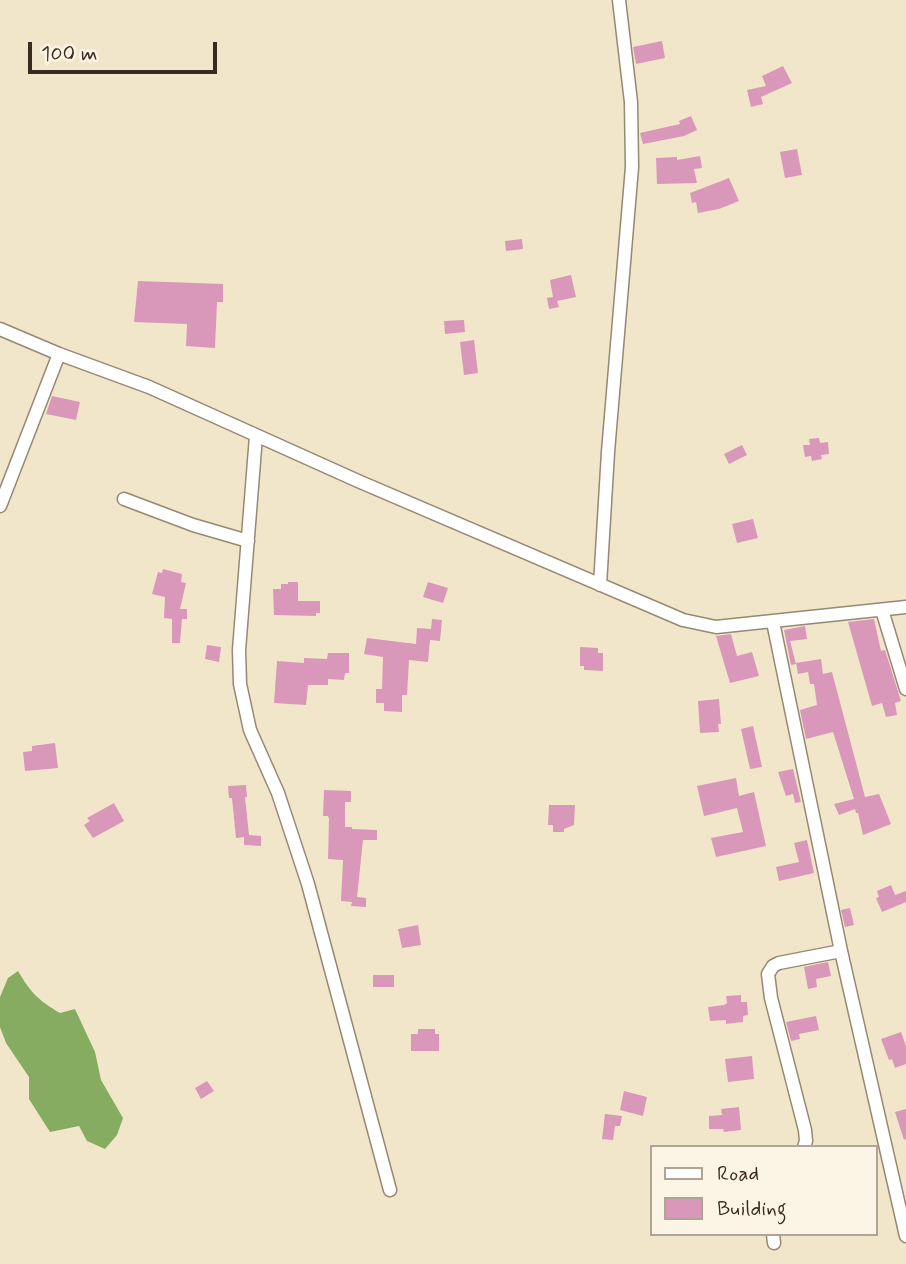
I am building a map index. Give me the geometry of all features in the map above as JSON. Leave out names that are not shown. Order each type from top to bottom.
[{"type":"street","points":[[600,585],[608,452],[632,167],[631,102],[619,0]]},
{"type":"street","points":[[0,329],[149,387],[683,621],[716,627],[906,607]]},
{"type":"street","points":[[0,506],[59,354]]},
{"type":"street","points":[[256,436],[239,650],[240,684],[250,730],[278,793],[307,884],[390,1190]]},
{"type":"street","points":[[124,499],[193,525],[248,541]]},
{"type":"street","points":[[882,610],[906,689]]},
{"type":"street","points":[[773,622],[841,951],[906,1236]]},
{"type":"street","points":[[805,1145],[805,1130],[771,998],[768,974],[773,966],[779,963],[841,951]]},
{"type":"green space","points":[[18,971],[40,1000],[52,1008],[60,1013],[75,1009],[95,1052],[101,1080],[123,1118],[117,1135],[105,1149],[87,1141],[79,1126],[50,1132],[29,1099],[29,1077],[6,1043],[0,1027],[0,997],[8,978]]},
{"type":"building","points":[[662,41],[665,58],[636,64],[633,47]]},
{"type":"building","points":[[783,66],[792,83],[761,97],[763,104],[751,107],[747,90],[766,86],[762,76]]},
{"type":"building","points":[[691,116],[697,130],[684,136],[643,144],[640,133],[680,124],[679,121]]},
{"type":"building","points":[[797,149],[802,175],[785,178],[780,152]]},
{"type":"building","points":[[700,156],[702,168],[694,169],[697,183],[657,184],[656,158],[677,157],[677,160]]},
{"type":"building","points":[[729,178],[739,201],[698,213],[696,202],[692,203],[690,193]]},
{"type":"building","points":[[522,239],[523,249],[506,251],[505,241]]},
{"type":"building","points":[[571,275],[576,297],[557,301],[559,307],[549,309],[547,298],[553,297],[550,280]]},
{"type":"building","points":[[138,281],[223,284],[223,302],[217,302],[215,348],[186,346],[187,324],[134,322]]},
{"type":"building","points":[[464,320],[465,332],[445,334],[444,321]]},
{"type":"building","points":[[474,340],[478,373],[464,375],[460,342]]},
{"type":"building","points":[[52,396],[80,402],[76,420],[46,414]]},
{"type":"building","points":[[819,438],[820,443],[828,442],[829,454],[821,455],[822,459],[812,461],[811,456],[805,457],[803,445],[810,445],[809,439]]},
{"type":"building","points":[[742,445],[747,455],[729,464],[724,454]]},
{"type":"building","points":[[753,519],[758,538],[737,543],[732,524]]},
{"type":"building","points":[[163,569],[182,574],[181,582],[186,583],[180,609],[187,609],[187,619],[182,619],[180,643],[172,643],[172,619],[164,618],[165,597],[152,594],[158,572],[162,573]]},
{"type":"building","points":[[298,582],[298,601],[320,601],[320,613],[316,613],[316,616],[274,615],[273,589],[281,589],[281,584]]},
{"type":"building","points":[[428,582],[448,588],[443,603],[423,597]]},
{"type":"building","points":[[432,619],[442,620],[440,641],[430,640],[428,662],[409,660],[407,695],[402,695],[402,712],[384,711],[384,703],[376,703],[376,689],[382,689],[383,657],[364,654],[367,638],[416,644],[417,628],[431,629]]},
{"type":"building","points":[[874,619],[881,651],[885,650],[901,701],[895,703],[897,715],[886,717],[882,703],[872,706],[848,622]]},
{"type":"building","points":[[805,626],[807,639],[790,641],[796,664],[791,665],[784,630]]},
{"type":"building","points":[[731,634],[737,656],[752,652],[759,676],[730,683],[716,636]]},
{"type":"building","points":[[207,645],[221,647],[219,662],[205,659]]},
{"type":"building","points":[[580,647],[598,648],[598,653],[603,653],[603,671],[584,670],[584,666],[580,666]]},
{"type":"building","points":[[328,653],[349,653],[349,673],[345,673],[344,680],[328,679],[328,685],[308,685],[306,705],[274,703],[277,661],[304,663],[304,658],[327,659]]},
{"type":"building","points":[[821,659],[823,674],[832,672],[865,797],[879,794],[891,824],[863,835],[855,809],[839,815],[834,804],[854,799],[833,732],[806,739],[800,710],[817,705],[814,684],[810,684],[808,672],[798,674],[796,663]]},
{"type":"building","points":[[719,699],[719,732],[700,733],[698,701]]},
{"type":"building","points":[[753,726],[762,767],[750,769],[741,729]]},
{"type":"building","points":[[55,743],[58,768],[25,771],[23,752],[32,751],[32,746]]},
{"type":"building","points":[[793,769],[801,802],[795,803],[793,794],[786,796],[778,772]]},
{"type":"building","points":[[736,778],[739,796],[754,792],[766,846],[716,857],[711,838],[743,832],[737,808],[704,816],[697,786]]},
{"type":"building","points":[[246,785],[249,835],[261,836],[261,846],[244,845],[244,837],[236,838],[232,798],[229,798],[228,786]]},
{"type":"building","points":[[324,790],[351,791],[351,802],[345,802],[345,827],[377,830],[377,840],[363,840],[357,897],[366,898],[366,907],[351,906],[352,902],[341,901],[343,860],[328,859],[329,819],[328,816],[323,816]]},
{"type":"building","points":[[114,803],[124,821],[93,838],[84,825],[90,821],[87,818]]},
{"type":"building","points":[[549,805],[575,805],[574,825],[564,829],[564,832],[553,832],[553,825],[548,825]]},
{"type":"building","points":[[807,840],[814,873],[779,881],[776,867],[799,862],[794,843]]},
{"type":"building","points":[[891,885],[895,895],[906,891],[906,902],[882,912],[876,898],[879,897],[877,891]]},
{"type":"building","points":[[850,908],[854,925],[845,927],[841,910]]},
{"type":"building","points":[[418,925],[421,945],[402,948],[398,929]]},
{"type":"building","points":[[828,962],[831,976],[816,979],[817,987],[808,989],[804,967]]},
{"type":"building","points":[[373,975],[394,975],[394,987],[373,987]]},
{"type":"building","points":[[741,995],[741,1002],[747,1002],[748,1015],[743,1016],[743,1022],[726,1024],[726,1020],[710,1021],[708,1007],[724,1005],[727,1003],[726,996]]},
{"type":"building","points":[[816,1016],[819,1030],[799,1034],[800,1039],[791,1041],[786,1022]]},
{"type":"building","points":[[418,1029],[435,1029],[435,1034],[439,1034],[439,1051],[411,1051],[411,1034],[418,1034]]},
{"type":"building","points":[[901,1032],[906,1046],[906,1064],[895,1068],[881,1039]]},
{"type":"building","points":[[752,1056],[754,1079],[728,1082],[725,1059]]},
{"type":"building","points":[[207,1081],[214,1091],[201,1099],[195,1088]]},
{"type":"building","points":[[624,1091],[647,1097],[643,1116],[620,1110]]},
{"type":"building","points":[[739,1107],[741,1130],[724,1132],[723,1129],[709,1129],[709,1116],[722,1115],[721,1109]]},
{"type":"building","points":[[906,1109],[906,1139],[904,1140],[895,1112]]},
{"type":"building","points":[[605,1114],[622,1116],[620,1126],[615,1126],[613,1140],[602,1139]]}]
